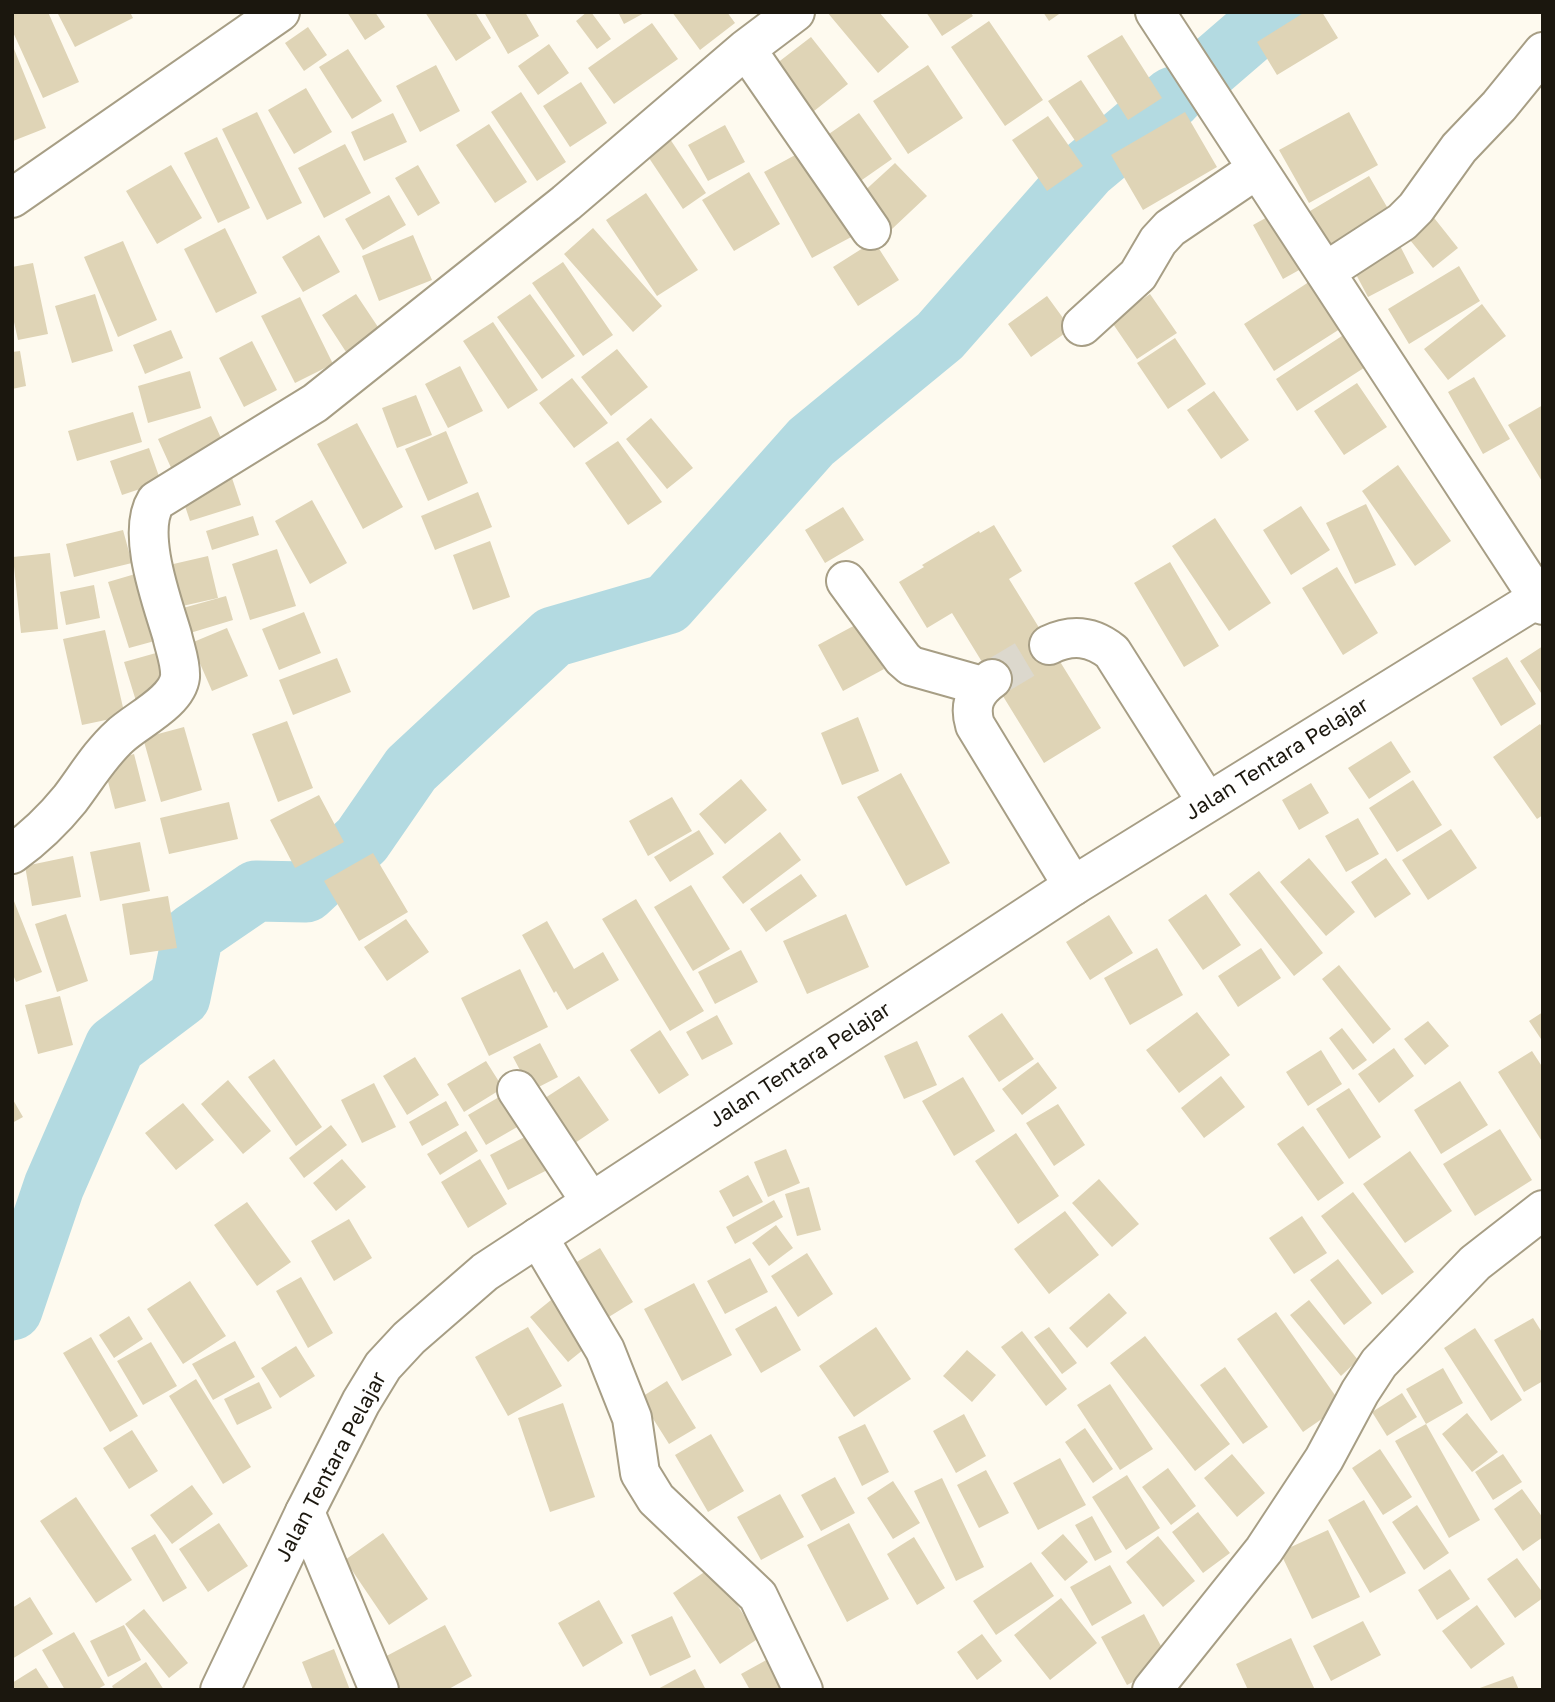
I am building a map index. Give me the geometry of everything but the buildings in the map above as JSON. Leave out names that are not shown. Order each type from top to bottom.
[{"type":"main road","points":[[12,198],[280,12]]},
{"type":"main road","points":[[12,854],[45,828],[68,802],[108,747],[122,733],[169,698],[180,680],[179,661],[153,562],[149,511],[156,500],[315,402],[566,203],[746,50],[795,12]]},
{"type":"main road","points":[[1154,12],[1541,600]]},
{"type":"main road","points":[[746,50],[871,230]]},
{"type":"main road","points":[[1325,272],[1402,222],[1416,208],[1459,148],[1499,106],[1543,52]]},
{"type":"main road","points":[[1082,326],[1138,275],[1158,241],[1170,228],[1257,169]]},
{"type":"main road","points":[[846,582],[911,666],[987,682],[973,701],[975,726],[1073,886]]},
{"type":"main road","name":"Jalan Tentara Pelajar","points":[[220,1690],[305,1512],[361,1402],[383,1366],[409,1338],[485,1272],[1073,886],[1541,600]]},
{"type":"main road","points":[[1049,645],[1063,638],[1086,638],[1101,643],[1112,652],[1207,802]]},
{"type":"main road","points":[[517,1090],[591,1202]]},
{"type":"main road","points":[[1152,1690],[1264,1550],[1324,1459],[1379,1363],[1475,1263],[1543,1210]]},
{"type":"main road","points":[[538,1237],[605,1350],[632,1418],[640,1473],[656,1499],[758,1596],[803,1690]]},
{"type":"main road","points":[[305,1512],[379,1690]]},
{"type":"waterway","points":[[1202,75],[1275,12]]},
{"type":"waterway","points":[[12,1310],[54,1186],[115,1046],[180,997],[193,934],[256,891],[306,892],[362,840],[411,769],[553,637],[667,604],[811,442],[940,336],[1087,169],[1173,97]]},
{"type":"tunnel","points":[[992,679],[1049,645]]}]
